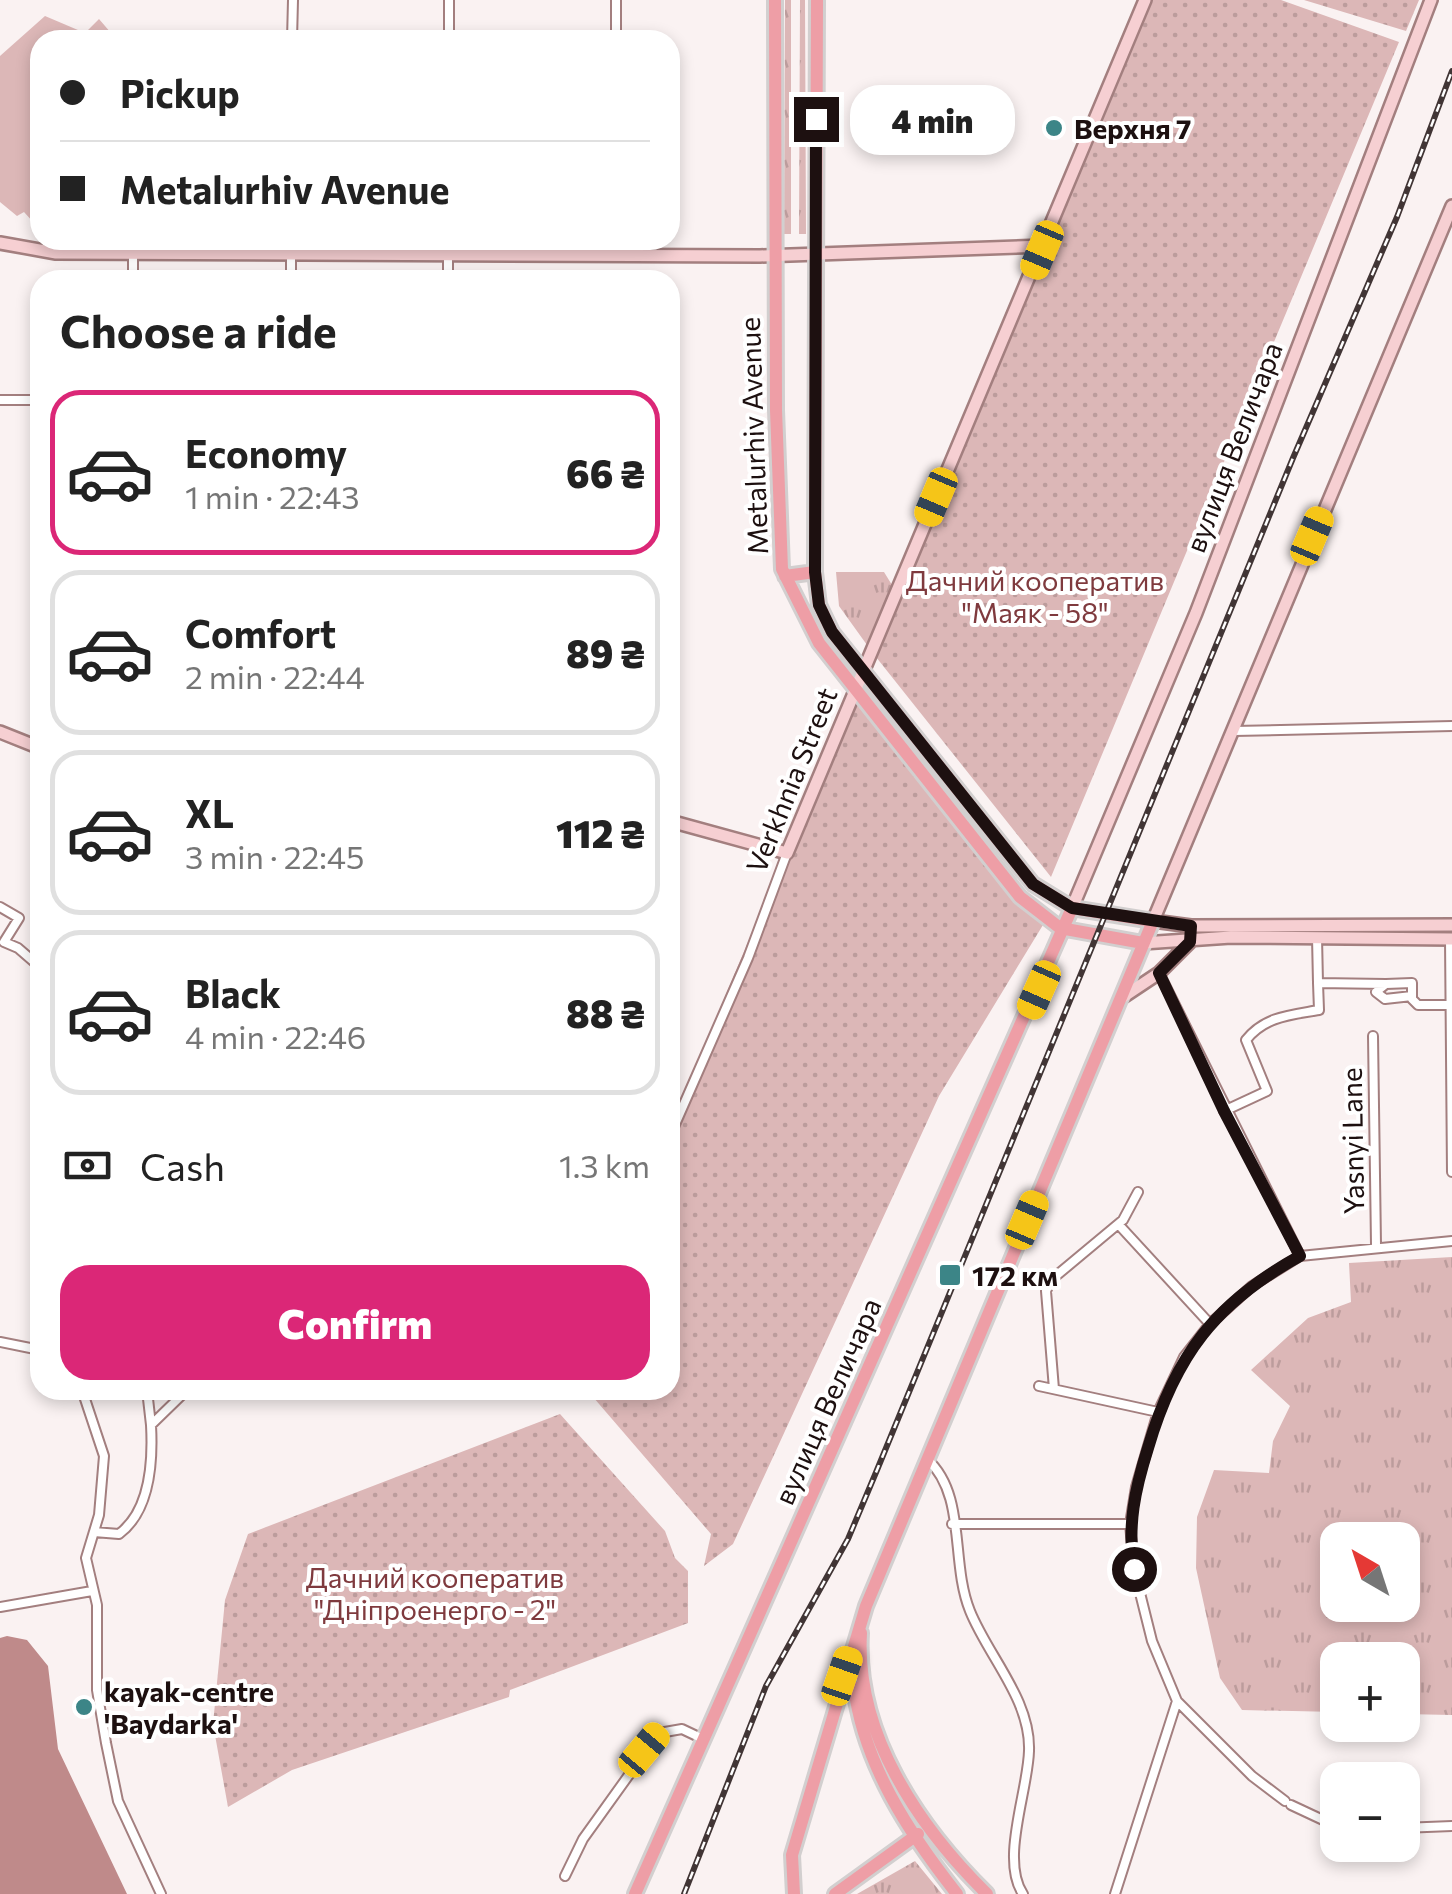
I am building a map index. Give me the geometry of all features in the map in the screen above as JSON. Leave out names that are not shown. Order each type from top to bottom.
[{"type":"main road","name":"Metalurhiv Avenue","points":[[775,0],[776,410],[785,576],[820,644],[1020,897],[1046,920],[1066,930],[1143,943]]},
{"type":"main road","name":"Metalurhiv Avenue","points":[[817,0],[815,572],[819,605],[832,632],[1033,884],[1072,908],[1153,921]]},
{"type":"main road","points":[[785,576],[815,572]]},
{"type":"main road","name":"вулиця Величара","points":[[635,1894],[1066,930],[1072,908]]},
{"type":"main road","points":[[794,1894],[792,1855],[866,1606],[1153,921]]},
{"type":"main road","points":[[866,1606],[854,1681],[859,1727],[914,1836],[957,1894]]},
{"type":"main road","points":[[860,1645],[865,1700],[879,1743],[933,1831],[987,1894]]},
{"type":"main road","points":[[835,1894],[914,1836],[933,1831]]},
{"type":"street","points":[[292,0],[292,30]]},
{"type":"street","points":[[449,0],[449,30]]},
{"type":"street","points":[[616,0],[616,30]]},
{"type":"street","name":"Verkhnia Street","points":[[680,1113],[1145,0]]},
{"type":"street","name":"вулиця Величара","points":[[1072,908],[1196,614],[1431,0]]},
{"type":"street","points":[[1452,206],[1153,921],[1191,926],[1452,926]]},
{"type":"street","points":[[0,243],[30,248]]},
{"type":"street","points":[[370,250],[774,256],[1044,246]]},
{"type":"street","points":[[44,250],[185,250]]},
{"type":"street","points":[[448,250],[448,270]]},
{"type":"street","points":[[614,250],[614,255]]},
{"type":"street","points":[[132,252],[133,270]]},
{"type":"street","points":[[0,400],[30,400]]},
{"type":"street","points":[[1234,731],[1452,726]]},
{"type":"street","points":[[0,732],[30,744]]},
{"type":"street","points":[[680,824],[786,853]]},
{"type":"street","points":[[0,908],[19,918],[4,942],[30,958]]},
{"type":"street","points":[[1120,999],[1159,973],[1190,942],[1191,926]]},
{"type":"street","points":[[1143,943],[1317,937],[1451,940],[1452,1172]]},
{"type":"street","points":[[1224,1111],[1267,1092],[1246,1040],[1261,1025],[1280,1016],[1319,1010],[1317,937]]},
{"type":"street","points":[[1159,973],[1224,1111],[1300,1256]]},
{"type":"street","points":[[1318,983],[1412,984],[1412,996],[1418,1005],[1451,1005]]},
{"type":"street","points":[[1386,984],[1376,992],[1385,998],[1412,996]]},
{"type":"street","name":"Yasnyi Lane","points":[[1373,1036],[1376,1245]]},
{"type":"street","points":[[1054,1389],[1046,1291],[1052,1280],[1118,1225],[1138,1192]]},
{"type":"street","points":[[1118,1225],[1210,1324]]},
{"type":"street","points":[[1320,1819],[1288,1803],[1252,1776],[1177,1701],[1152,1642],[1138,1589],[1130,1524],[1158,1412],[1184,1357],[1210,1324],[1262,1278],[1300,1256],[1376,1245],[1452,1241]]},
{"type":"street","points":[[0,1342],[30,1348]]},
{"type":"street","points":[[1039,1386],[1158,1412]]},
{"type":"street","points":[[85,1400],[104,1456],[94,1532],[86,1558],[99,1640],[98,1690],[118,1801],[161,1894]]},
{"type":"street","points":[[94,1532],[119,1534],[140,1509],[152,1425],[148,1400]]},
{"type":"street","points":[[152,1425],[177,1400]]},
{"type":"street","points":[[927,1459],[949,1485],[952,1524],[969,1610],[1028,1728],[1013,1868],[1024,1894]]},
{"type":"street","points":[[952,1524],[1130,1524]]},
{"type":"street","points":[[0,1607],[92,1591]]},
{"type":"street","points":[[1115,1894],[1177,1701]]},
{"type":"street","points":[[566,1876],[584,1838],[659,1733],[682,1729],[703,1739]]},
{"type":"street","points":[[1420,1827],[1452,1826]]},
{"type":"green space","points":[[785,0],[791,0],[791,234],[784,234]]},
{"type":"green space","points":[[800,0],[805,0],[806,234],[799,234]]},
{"type":"green space","name":"Дачний кооператив \"Маяк - 58\"","points":[[1153,0],[1281,0],[1399,42],[1051,877],[876,657]]},
{"type":"green space","points":[[1304,0],[1419,0],[1406,31]]},
{"type":"green space","points":[[45,16],[78,30],[30,30],[30,219],[24,212],[17,216],[0,202],[0,56]]},
{"type":"green space","points":[[99,19],[108,30],[88,30]]},
{"type":"green space","points":[[836,572],[884,572],[892,585],[867,645],[839,606]]},
{"type":"green space","points":[[855,688],[1046,920],[939,1096],[733,1544],[704,1566],[711,1534],[596,1400],[680,1400],[680,1103]]},
{"type":"green space","points":[[1452,1257],[1452,1715],[1420,1714],[1420,1642],[1320,1642],[1320,1712],[1242,1710],[1220,1678],[1196,1568],[1197,1517],[1214,1470],[1269,1473],[1273,1441],[1290,1406],[1251,1370],[1308,1318],[1351,1302],[1349,1263]]},
{"type":"green space","name":"Дачний кооператив \"Дніпроенерго - 2\"","points":[[560,1414],[665,1531],[675,1558],[688,1571],[688,1623],[510,1690],[509,1697],[292,1770],[228,1807],[213,1724],[225,1600],[248,1534]]},
{"type":"green space","points":[[915,1861],[942,1894],[857,1894]]},
{"type":"shaded area","points":[[0,1638],[27,1640],[48,1666],[58,1749],[127,1894],[0,1894]]},
{"type":"railway","points":[[684,1894],[766,1686],[848,1539],[1293,458],[1397,217],[1452,71]]},
{"type":"place","name":"Верхня 7","points":[[1054,128]]},
{"type":"place","name":"172 км","points":[[950,1275]]},
{"type":"place","name":"kayak-centre 'Baydarka'","points":[[84,1707]]},
{"type":"route","points":[[816,119],[815,572],[819,605],[832,632],[1033,884],[1072,908],[1191,926],[1190,942],[1159,973],[1224,1111],[1300,1256],[1235,1300],[1210,1324],[1174,1374],[1158,1412],[1136,1487],[1130,1524],[1134,1569]]}]
